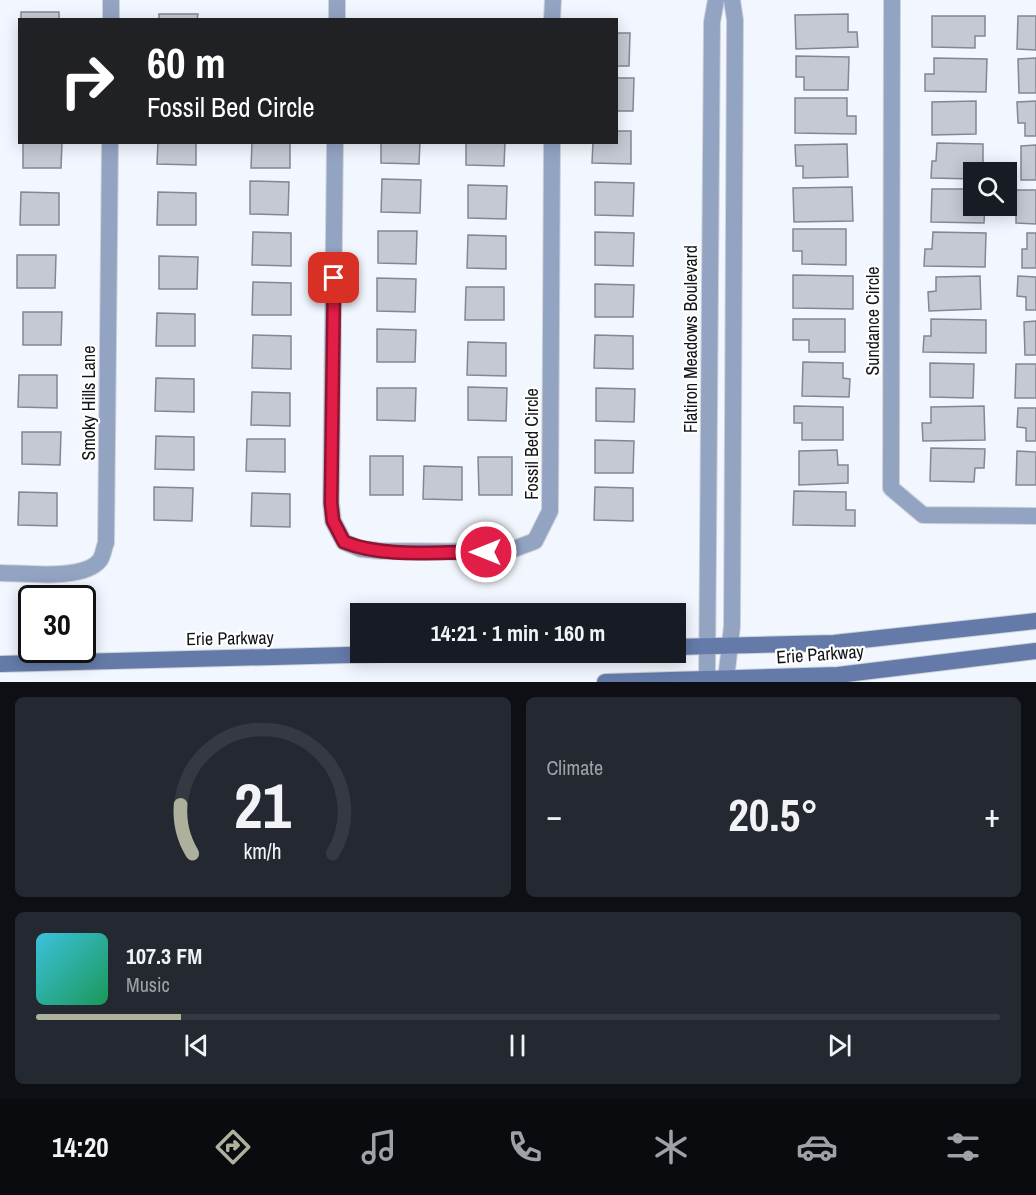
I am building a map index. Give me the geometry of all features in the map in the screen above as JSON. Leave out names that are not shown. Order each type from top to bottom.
[{"type":"main road","name":"Erie Parkway","points":[[686,647],[834,643],[1036,621]]},
{"type":"main road","name":"Erie Parkway","points":[[605,682],[708,681],[838,675],[1036,651]]},
{"type":"main road","name":"Erie Parkway","points":[[0,664],[350,655]]},
{"type":"street","points":[[111,0],[111,18]]},
{"type":"street","points":[[337,0],[337,18]]},
{"type":"street","points":[[552,18],[553,0]]},
{"type":"street","name":"Flatiron Meadows Boulevard","points":[[708,681],[712,22],[716,0]]},
{"type":"street","points":[[725,680],[729,647],[734,301],[735,20],[732,0]]},
{"type":"street","name":"Sundance Circle","points":[[892,0],[891,488],[923,515],[1036,516]]},
{"type":"street","name":"Smoky Hills Lane","points":[[0,573],[56,574],[84,571],[100,560],[106,543],[110,144]]},
{"type":"street","name":"Fossil Bed Circle","points":[[335,144],[333,521],[344,542],[361,549],[507,552],[535,541],[550,511],[552,144]]},
{"type":"building","points":[[21,12],[59,12],[59,18],[21,18]]},
{"type":"building","points":[[159,14],[198,14],[197,18],[159,18]]},
{"type":"building","points":[[848,14],[848,32],[857,32],[858,47],[796,49],[795,15]]},
{"type":"building","points":[[932,16],[985,16],[985,36],[975,36],[975,48],[932,47]]},
{"type":"building","points":[[1018,16],[1036,16],[1036,50],[1017,49]]},
{"type":"building","points":[[618,33],[630,33],[629,66],[618,66]]},
{"type":"building","points":[[796,56],[849,57],[848,90],[804,90],[804,77],[796,77]]},
{"type":"building","points":[[934,58],[987,59],[986,92],[925,91],[925,74],[934,74]]},
{"type":"building","points":[[1036,58],[1036,93],[1019,93],[1018,59]]},
{"type":"building","points":[[618,78],[634,78],[633,111],[618,111]]},
{"type":"building","points":[[795,98],[847,98],[847,116],[856,116],[856,134],[795,133]]},
{"type":"building","points":[[976,101],[976,134],[932,135],[932,102]]},
{"type":"building","points":[[1036,101],[1036,136],[1025,136],[1025,123],[1018,123],[1017,102]]},
{"type":"building","points":[[618,131],[631,131],[631,164],[592,163],[593,144],[618,144]]},
{"type":"building","points":[[937,143],[983,144],[983,162],[963,162],[963,179],[931,178],[932,161],[936,161]]},
{"type":"building","points":[[23,144],[62,144],[61,168],[23,168]]},
{"type":"building","points":[[158,144],[196,144],[196,165],[157,164]]},
{"type":"building","points":[[252,144],[290,144],[290,168],[251,168]]},
{"type":"building","points":[[381,144],[420,144],[419,164],[381,163]]},
{"type":"building","points":[[466,144],[505,144],[504,166],[466,165]]},
{"type":"building","points":[[847,144],[848,177],[803,178],[803,166],[796,166],[795,145]]},
{"type":"building","points":[[1036,145],[1036,180],[1021,180],[1021,146]]},
{"type":"building","points":[[382,179],[421,180],[420,213],[381,212]]},
{"type":"building","points":[[250,181],[289,182],[288,215],[250,214]]},
{"type":"building","points":[[595,182],[634,183],[633,216],[595,215]]},
{"type":"building","points":[[468,185],[507,186],[506,219],[468,218]]},
{"type":"building","points":[[852,187],[853,221],[794,222],[793,188]]},
{"type":"building","points":[[932,189],[963,189],[963,216],[984,216],[984,223],[931,222]]},
{"type":"building","points":[[1017,190],[1036,190],[1036,224],[1016,223]]},
{"type":"building","points":[[21,192],[59,193],[59,225],[20,225]]},
{"type":"building","points":[[158,192],[196,193],[196,225],[157,225]]},
{"type":"building","points":[[793,229],[846,229],[846,265],[802,264],[802,251],[793,251]]},
{"type":"building","points":[[378,231],[417,231],[416,264],[378,263]]},
{"type":"building","points":[[253,232],[291,233],[291,266],[252,265]]},
{"type":"building","points":[[595,232],[634,233],[633,266],[595,265]]},
{"type":"building","points":[[933,232],[986,233],[985,267],[924,266],[925,249],[932,249]]},
{"type":"building","points":[[1027,233],[1036,233],[1036,268],[1022,268],[1022,249],[1027,249]]},
{"type":"building","points":[[468,235],[506,236],[506,269],[467,268]]},
{"type":"building","points":[[17,255],[56,255],[55,288],[17,288]]},
{"type":"building","points":[[159,256],[198,257],[197,289],[159,289]]},
{"type":"building","points":[[793,275],[853,276],[853,309],[793,308]]},
{"type":"building","points":[[980,276],[981,309],[929,311],[928,292],[936,291],[936,277]]},
{"type":"building","points":[[1018,276],[1036,277],[1036,310],[1026,310],[1026,297],[1017,296]]},
{"type":"building","points":[[377,278],[416,279],[415,312],[377,311]]},
{"type":"building","points":[[253,282],[291,283],[291,315],[252,315]]},
{"type":"building","points":[[595,284],[634,285],[633,317],[595,317]]},
{"type":"building","points":[[466,287],[504,287],[504,320],[465,320]]},
{"type":"building","points":[[23,312],[62,312],[61,345],[23,345]]},
{"type":"building","points":[[157,313],[195,314],[195,346],[156,346]]},
{"type":"building","points":[[793,319],[845,319],[845,352],[809,352],[809,340],[793,340]]},
{"type":"building","points":[[931,319],[986,320],[986,353],[923,352],[924,336],[931,336]]},
{"type":"building","points":[[1036,321],[1036,355],[1025,355],[1024,322]]},
{"type":"building","points":[[377,329],[416,330],[415,362],[377,362]]},
{"type":"building","points":[[253,335],[291,336],[291,369],[252,368]]},
{"type":"building","points":[[595,335],[633,336],[633,369],[594,368]]},
{"type":"building","points":[[468,342],[506,343],[506,376],[467,375]]},
{"type":"building","points":[[803,362],[843,363],[843,378],[850,379],[849,397],[802,396]]},
{"type":"building","points":[[930,363],[974,364],[973,398],[930,397]]},
{"type":"building","points":[[1016,364],[1036,364],[1036,398],[1015,398]]},
{"type":"building","points":[[19,375],[57,375],[57,408],[18,407]]},
{"type":"building","points":[[156,378],[194,379],[194,412],[155,411]]},
{"type":"building","points":[[468,387],[507,388],[506,421],[468,420]]},
{"type":"building","points":[[377,388],[416,388],[415,421],[377,420]]},
{"type":"building","points":[[596,388],[635,389],[634,422],[596,421]]},
{"type":"building","points":[[252,392],[290,393],[290,426],[251,425]]},
{"type":"building","points":[[794,406],[843,407],[843,440],[802,440],[802,423],[794,423]]},
{"type":"building","points":[[984,406],[985,440],[923,441],[922,423],[931,423],[931,407]]},
{"type":"building","points":[[1018,408],[1036,408],[1036,441],[1026,441],[1026,428],[1017,427]]},
{"type":"building","points":[[22,432],[61,432],[60,465],[22,464]]},
{"type":"building","points":[[156,436],[194,437],[194,470],[155,469]]},
{"type":"building","points":[[247,439],[285,439],[285,472],[246,471]]},
{"type":"building","points":[[595,440],[634,441],[633,473],[595,473]]},
{"type":"building","points":[[931,448],[985,449],[984,468],[975,468],[974,482],[930,481]]},
{"type":"building","points":[[837,450],[838,465],[848,465],[848,483],[799,485],[799,451]]},
{"type":"building","points":[[1017,451],[1036,452],[1036,485],[1016,485]]},
{"type":"building","points":[[370,456],[403,456],[403,495],[370,495]]},
{"type":"building","points":[[478,457],[512,457],[512,495],[479,495]]},
{"type":"building","points":[[424,466],[462,467],[462,500],[423,499]]},
{"type":"building","points":[[154,487],[193,488],[192,521],[154,520]]},
{"type":"building","points":[[595,487],[633,488],[633,521],[594,520]]},
{"type":"building","points":[[794,491],[846,492],[846,510],[855,510],[855,526],[793,525]]},
{"type":"building","points":[[19,492],[57,493],[57,526],[18,525]]},
{"type":"building","points":[[252,493],[290,494],[290,527],[251,526]]},
{"type":"route","points":[[334,278],[331,503],[333,521],[344,542],[361,549],[381,551],[486,552]]}]
